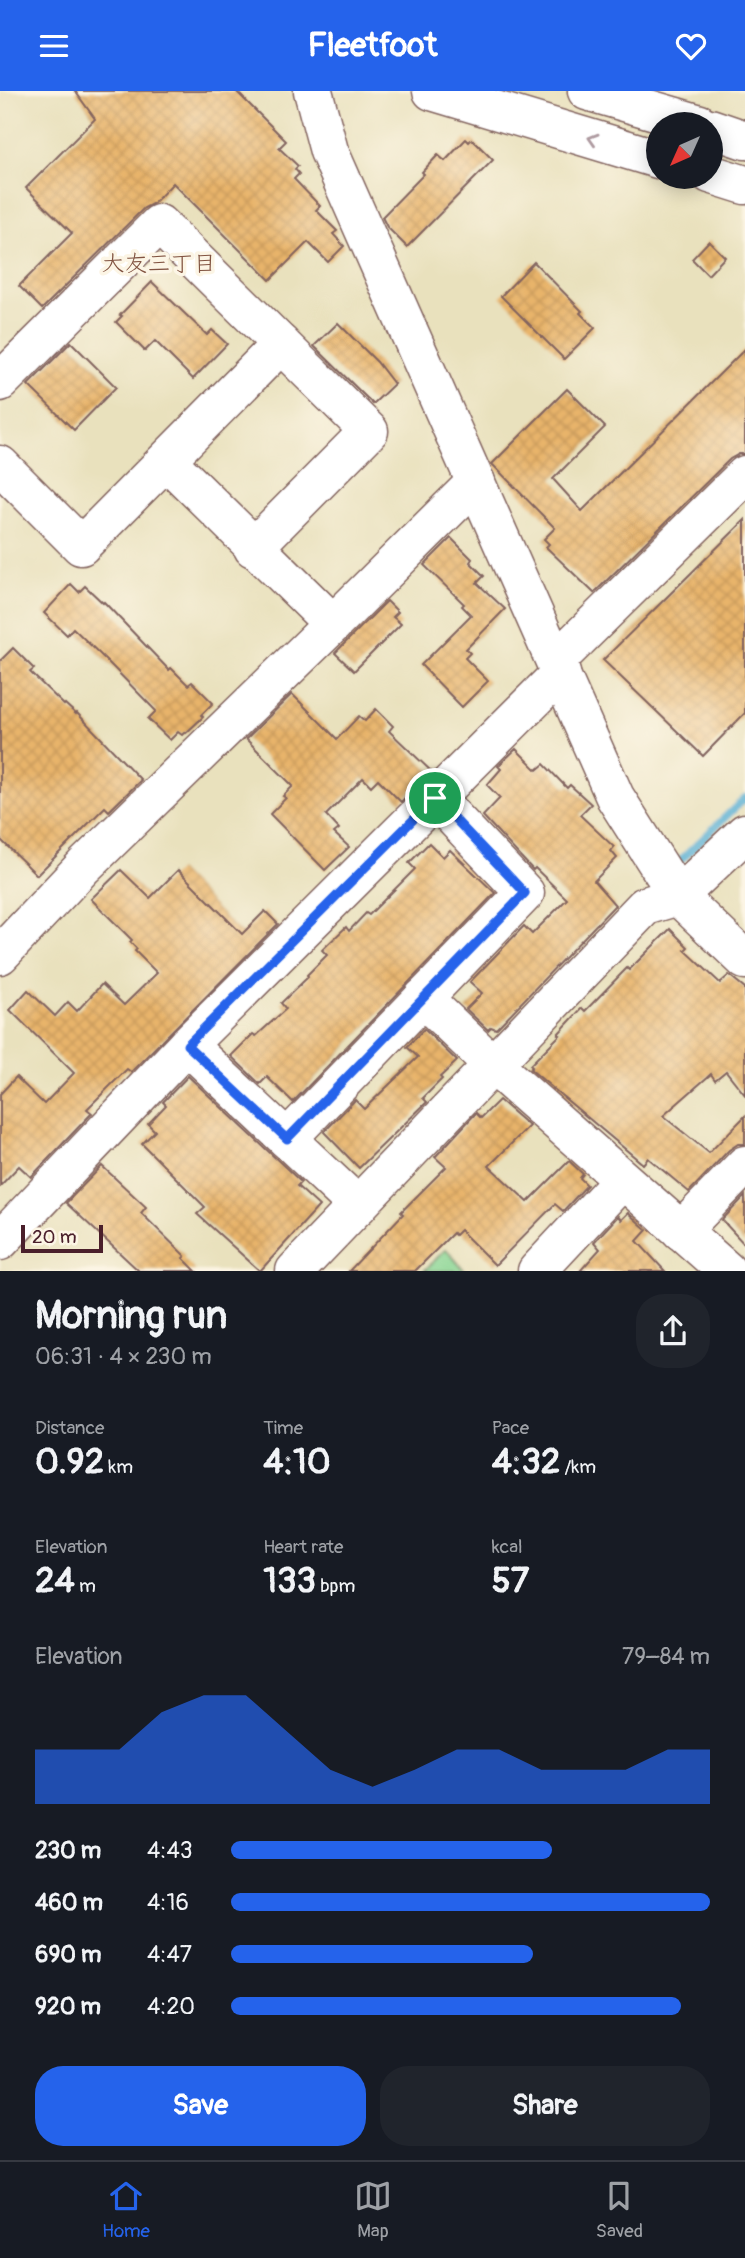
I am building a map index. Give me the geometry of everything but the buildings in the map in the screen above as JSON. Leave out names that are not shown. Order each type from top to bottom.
[{"type":"street","points":[[313,91],[329,151],[615,797],[678,896],[745,960]]},
{"type":"street","points":[[432,91],[646,155]]},
{"type":"street","points":[[587,91],[659,112]]},
{"type":"street","points":[[723,132],[745,140]]},
{"type":"street","points":[[723,178],[745,185]]},
{"type":"street","points":[[0,382],[159,224],[369,431],[253,548]]},
{"type":"street","points":[[0,465],[81,546],[281,344]]},
{"type":"street","points":[[167,460],[253,548],[333,624]]},
{"type":"street","points":[[0,1241],[187,1045],[435,798],[745,475]]},
{"type":"street","points":[[0,955],[84,866],[476,482]]},
{"type":"street","points":[[287,1139],[525,893],[435,798]]},
{"type":"street","points":[[295,1271],[645,906],[678,896],[745,833]]},
{"type":"street","points":[[423,998],[493,1065],[727,1271]]},
{"type":"street","points":[[187,1045],[358,1206]]},
{"type":"street","points":[[681,1231],[745,1165]]},
{"type":"street","points":[[537,1271],[622,1180]]},
{"type":"green space","points":[[446,1249],[465,1271],[424,1271]]},
{"type":"waterway","points":[[681,860],[745,798]]},
{"type":"district","name":"大友三丁目","points":[[159,263]]},
{"type":"route","points":[[435,798],[525,893],[287,1139],[187,1045],[435,798]]}]
